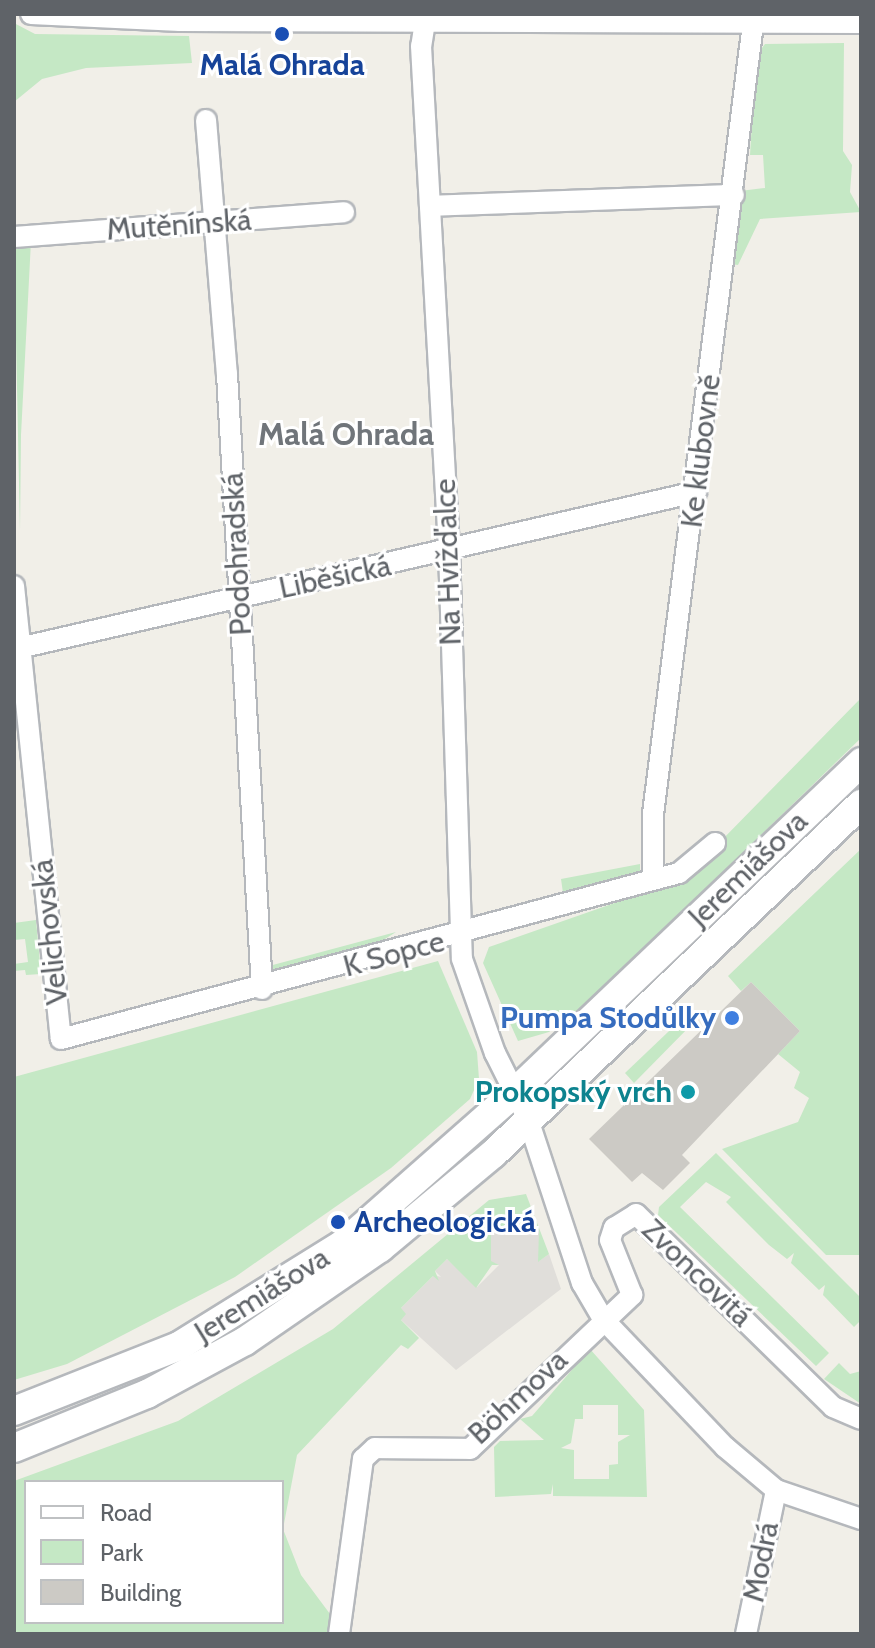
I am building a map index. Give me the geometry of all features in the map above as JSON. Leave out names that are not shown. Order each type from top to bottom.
[{"type":"main road","name":"Jeremiášova","points":[[14,1411],[55,1399],[146,1363],[286,1284],[372,1221],[514,1093],[861,762]]},
{"type":"main road","name":"Jeremiášova","points":[[14,1448],[63,1432],[147,1394],[315,1295],[380,1248],[528,1119],[861,804]]},
{"type":"street","points":[[31,14],[425,22],[680,18],[753,23],[861,23]]},
{"type":"street","name":"Na Hvížďalce","points":[[425,22],[430,206],[449,549],[462,959],[514,1093]]},
{"type":"street","name":"Ke klubovně","points":[[653,879],[653,814],[734,195],[753,23]]},
{"type":"street","name":"Podohradská","points":[[206,120],[240,597],[262,989]]},
{"type":"street","points":[[430,206],[734,195]]},
{"type":"street","name":"Mutěnínská","points":[[14,237],[344,212]]},
{"type":"street","name":"Liběšická","points":[[19,648],[696,492]]},
{"type":"street","name":"Velichovská","points":[[14,586],[61,1039]]},
{"type":"street","name":"K Sopce","points":[[61,1039],[262,989],[679,873],[715,843]]},
{"type":"street","points":[[514,1093],[528,1119],[582,1283],[603,1319],[725,1447],[776,1490],[861,1519]]},
{"type":"street","name":"Zvoncovitá","points":[[603,1319],[632,1295],[610,1240],[614,1228],[636,1214],[833,1407],[861,1419]]},
{"type":"street","name":"Böhmova","points":[[339,1634],[363,1459],[375,1448],[470,1449],[603,1319]]},
{"type":"street","name":"Modrá","points":[[746,1634],[776,1490]]},
{"type":"shaded area","points":[[491,1230],[540,1230],[539,1261],[549,1254],[561,1289],[456,1370],[400,1319],[400,1309],[434,1275],[441,1277],[435,1271],[447,1259],[477,1287],[499,1265],[491,1262]]},
{"type":"green space","points":[[14,23],[35,34],[189,36],[192,63],[86,68],[42,79],[14,102]]},
{"type":"green space","points":[[844,43],[843,151],[852,165],[850,192],[861,212],[760,219],[738,265],[731,264],[740,191],[765,188],[763,155],[750,155],[756,56],[765,44]]},
{"type":"green space","points":[[31,241],[21,435],[20,532],[14,243]]},
{"type":"green space","points":[[861,698],[861,738],[593,998],[549,1032],[518,1041],[483,963],[489,947],[689,877],[721,851],[718,844]]},
{"type":"green space","points":[[861,849],[861,1255],[826,1255],[722,1149],[798,1122],[809,1098],[794,1088],[800,1072],[778,1054],[800,1031],[751,982],[741,991],[728,976]]},
{"type":"green space","points":[[640,864],[640,878],[485,916],[563,893],[561,879]]},
{"type":"green space","points":[[36,920],[41,974],[26,975],[25,970],[14,971],[14,964],[28,962],[25,939],[14,940],[14,923]]},
{"type":"green space","points":[[396,932],[374,946],[278,972],[269,966]]},
{"type":"green space","points":[[438,961],[477,1052],[479,1079],[470,1099],[391,1168],[235,1277],[67,1364],[14,1380],[14,1077]]},
{"type":"green space","points":[[689,1012],[697,1019],[634,1083],[625,1073]]},
{"type":"green space","points":[[716,1153],[861,1298],[861,1320],[854,1327],[823,1295],[825,1285],[819,1290],[791,1263],[794,1253],[787,1259],[769,1245],[726,1202],[731,1197],[706,1182],[680,1207],[829,1353],[816,1366],[658,1215],[659,1207]]},
{"type":"green space","points":[[526,1194],[549,1254],[538,1262],[539,1230],[491,1230],[491,1261],[499,1265],[492,1265],[476,1288],[447,1259],[435,1271],[439,1281],[433,1276],[401,1308],[406,1314],[401,1320],[419,1338],[408,1349],[401,1345],[297,1455],[284,1524],[284,1480],[24,1480],[24,1624],[284,1624],[284,1532],[301,1575],[330,1614],[329,1634],[14,1634],[14,1481],[178,1421],[333,1329],[489,1200]]},
{"type":"green space","points":[[590,1349],[644,1410],[647,1497],[553,1496],[553,1484],[551,1494],[495,1497],[494,1447],[500,1441],[544,1440],[520,1419],[532,1416]],"holes":[[[583,1405],[618,1405],[618,1435],[630,1435],[618,1442],[618,1464],[609,1465],[609,1479],[574,1479],[574,1450],[561,1448],[571,1443],[575,1419],[583,1419]]]},
{"type":"green space","points":[[839,1363],[850,1374],[861,1371],[861,1404],[824,1379]]},
{"type":"building","name":"Prokopský vrch","points":[[751,982],[800,1031],[682,1155],[690,1163],[663,1190],[642,1173],[632,1182],[589,1139]]},
{"type":"place","name":"Malá Ohrada","points":[[282,34]]},
{"type":"place","name":"Pumpa Stodůlky","points":[[732,1018]]},
{"type":"place","name":"Prokopský vrch","points":[[688,1092]]},
{"type":"place","name":"Archeologická","points":[[338,1222]]},
{"type":"district","name":"Malá Ohrada","points":[[346,434]]}]
